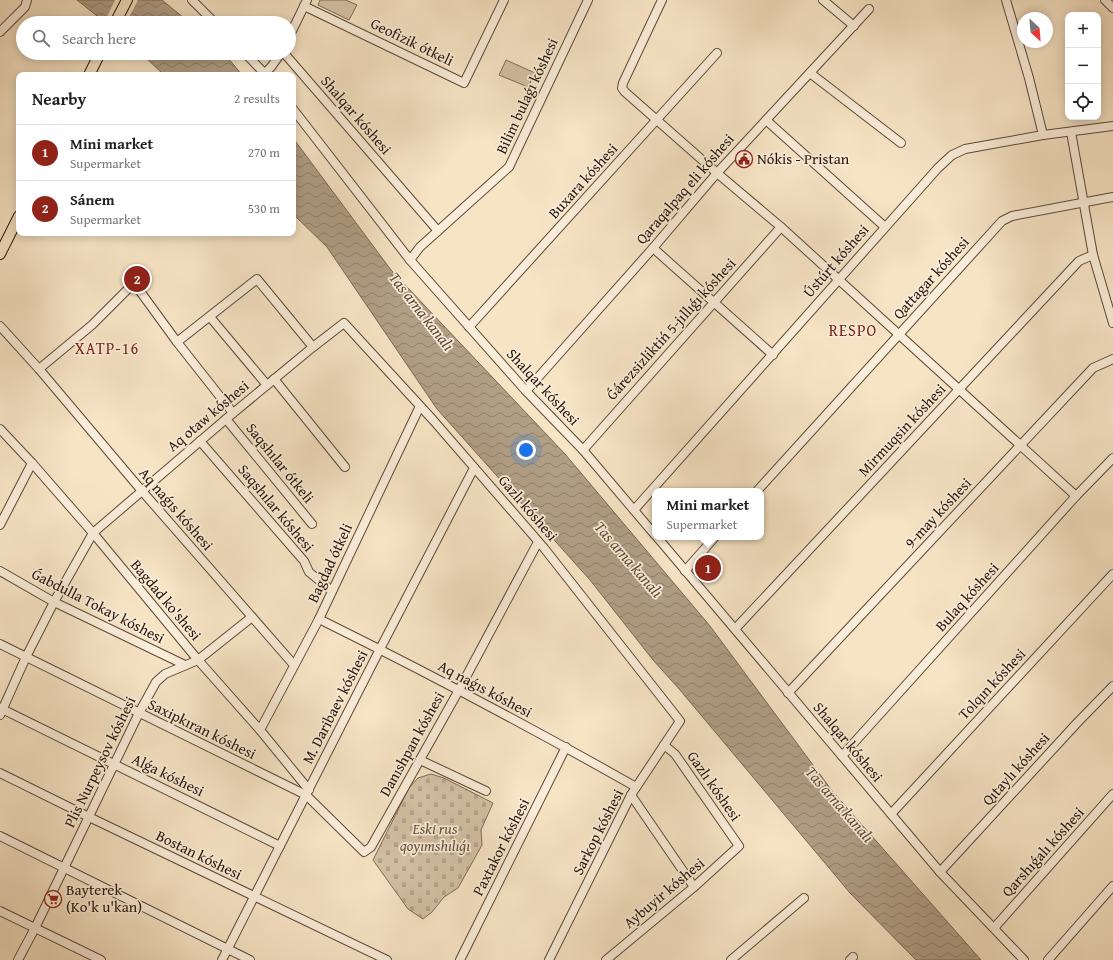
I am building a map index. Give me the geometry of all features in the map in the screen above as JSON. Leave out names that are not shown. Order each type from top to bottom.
[{"type":"main road","points":[[119,16],[127,0]]},
{"type":"main road","points":[[90,72],[96,60]]},
{"type":"main road","points":[[0,254],[16,222]]},
{"type":"street","points":[[0,32],[25,7],[27,0]]},
{"type":"street","points":[[192,0],[208,16]]},
{"type":"street","name":"Geofizik ótkeli","points":[[306,3],[464,83],[504,0]]},
{"type":"street","name":"Bilim bulaǵı kóshesi","points":[[410,260],[420,247],[509,167],[588,0]]},
{"type":"street","points":[[662,0],[622,88],[717,173],[781,227],[1076,496]]},
{"type":"street","points":[[823,0],[854,26]]},
{"type":"street","points":[[1006,0],[1029,78],[1043,135]]},
{"type":"street","points":[[1105,0],[1113,8]]},
{"type":"street","points":[[296,23],[306,3]]},
{"type":"street","name":"Qaraqalpaq eli kóshesi","points":[[526,391],[653,248],[717,173],[869,9]]},
{"type":"street","name":"Buxara kóshesi","points":[[469,327],[717,53]]},
{"type":"street","points":[[252,60],[264,72]]},
{"type":"street","points":[[268,72],[276,60]]},
{"type":"street","name":"Shalqar kóshesi","points":[[290,60],[438,231]]},
{"type":"street","points":[[810,72],[901,143]]},
{"type":"street","name":"Shalqar kóshesi","points":[[296,113],[410,260],[526,391],[583,450],[652,531]]},
{"type":"street","points":[[766,120],[885,228]]},
{"type":"street","name":"Ústúrt kóshesi","points":[[654,488],[773,355],[838,279],[938,168],[952,155],[965,149],[1043,135],[1113,126]]},
{"type":"street","points":[[1071,132],[1093,255],[1113,323]]},
{"type":"street","name":"Qattagar kóshesi","points":[[760,488],[1002,221],[1012,216],[1113,197]]},
{"type":"street","name":"Ǵárezsizliktiń 5-jıllıǵı kóshesi","points":[[583,450],[781,227]]},
{"type":"street","points":[[653,248],[773,355]]},
{"type":"street","name":"Mirmuqsin kóshesi","points":[[735,629],[1079,261],[1093,255]]},
{"type":"street","points":[[177,342],[257,279],[313,346]]},
{"type":"street","points":[[39,369],[92,325],[134,283],[177,342],[233,413]]},
{"type":"street","points":[[210,317],[345,467]]},
{"type":"street","name":"Aq otaw kóshesi","points":[[1,711],[54,602],[93,533],[313,346],[344,323]]},
{"type":"street","name":"Gazlı kóshesi","points":[[344,323],[420,406],[538,542],[680,720]]},
{"type":"street","name":"Aq naǵıs kóshesi","points":[[0,326],[39,369],[142,491],[294,665]]},
{"type":"street","name":"9-may kóshesi","points":[[788,693],[1093,368],[1113,359]]},
{"type":"street","name":"Bagdad ótkeli","points":[[260,730],[319,619],[420,406]]},
{"type":"street","name":"Saqshılar ótkeli","points":[[226,419],[312,524]]},
{"type":"street","name":"Bagdad ko'shesi","points":[[0,429],[93,533],[198,660],[260,730],[307,793]]},
{"type":"street","name":"Saqshılar kóshesi","points":[[200,441],[304,561],[309,572],[332,592]]},
{"type":"street","name":"Bulaq kóshesi","points":[[842,756],[1076,496],[1113,458]]},
{"type":"street","points":[[0,525],[32,463]]},
{"type":"street","name":"M. Daribaev kóshesi","points":[[222,960],[474,468]]},
{"type":"street","name":"Ústúrt kóshesi","points":[[634,510],[652,490]]},
{"type":"street","name":"Shalqar kóshesi","points":[[659,540],[940,872],[1024,960]]},
{"type":"street","points":[[685,571],[712,540]]},
{"type":"street","name":"Danıshpan kóshesi","points":[[307,793],[364,852],[371,847],[538,542]]},
{"type":"street","name":"Ǵabdulla Tokay kóshesi","points":[[0,571],[54,602],[185,665]]},
{"type":"street","name":"Tolqın kóshesi","points":[[891,814],[1113,574]]},
{"type":"street","name":"Plis Nurpeysov kóshesi","points":[[18,960],[36,928],[114,764],[156,682],[166,674],[198,660],[252,617]]},
{"type":"street","name":"Aq naǵıs kóshesi","points":[[319,619],[458,690],[636,787]]},
{"type":"street","name":"Saxipkıran kóshesi","points":[[0,644],[139,713],[307,793]]},
{"type":"street","name":"Qıtaylı kóshesi","points":[[940,872],[1072,728],[1113,686]]},
{"type":"street","name":"Alǵa kóshesi","points":[[1,711],[114,764],[280,846]]},
{"type":"street","name":"Sarkop kóshesi","points":[[549,960],[631,796],[680,720]]},
{"type":"street","name":"Gazlı kóshesi","points":[[664,744],[675,754],[739,846]]},
{"type":"street","name":"Paxtakor kóshesi","points":[[460,960],[566,748]]},
{"type":"street","points":[[420,760],[486,791]]},
{"type":"street","name":"Bostan kóshesi","points":[[0,773],[387,960]]},
{"type":"street","name":"Qarshıǵalı kóshesi","points":[[994,928],[1113,794]]},
{"type":"street","points":[[631,796],[694,886]]},
{"type":"street","points":[[0,836],[250,960]]},
{"type":"street","name":"Aybuyir kóshesi","points":[[606,960],[739,846]]},
{"type":"street","points":[[1048,960],[1113,886]]},
{"type":"street","points":[[731,960],[804,898]]},
{"type":"street","points":[[0,911],[36,928],[86,957],[101,960]]},
{"type":"green space","points":[[320,0],[346,0],[357,5],[349,20],[318,5]]},
{"type":"green space","points":[[506,60],[535,73],[528,87],[499,75]]},
{"type":"green space","name":"Eski rus qoyımshılıǵı","points":[[431,774],[444,778],[493,803],[481,830],[482,845],[458,888],[444,897],[432,912],[423,919],[408,909],[373,860],[409,788],[418,778]]},
{"type":"water","points":[[77,0],[162,0],[181,16],[97,16]]},
{"type":"water","points":[[148,60],[230,60],[240,72],[161,72]]},
{"type":"water","name":"Tas arna kanalı","points":[[296,142],[391,270],[565,454],[710,626],[833,792],[981,960],[916,960],[850,893],[680,690],[653,660],[590,580],[437,409],[327,247],[296,217]]},
{"type":"pier","points":[[115,0],[138,0],[130,16],[107,16]]},
{"type":"place","name":"Nókis - Pristan","points":[[744,159]]},
{"type":"place","name":"Sánem","points":[[137,279]]},
{"type":"place","name":"Mini market","points":[[708,568]]},
{"type":"place","name":"Bayterek (Ko'k u'kan)","points":[[53,899]]},
{"type":"district","name":"RESPO","points":[[853,330]]},
{"type":"district","name":"XATP-16","points":[[107,348]]}]
